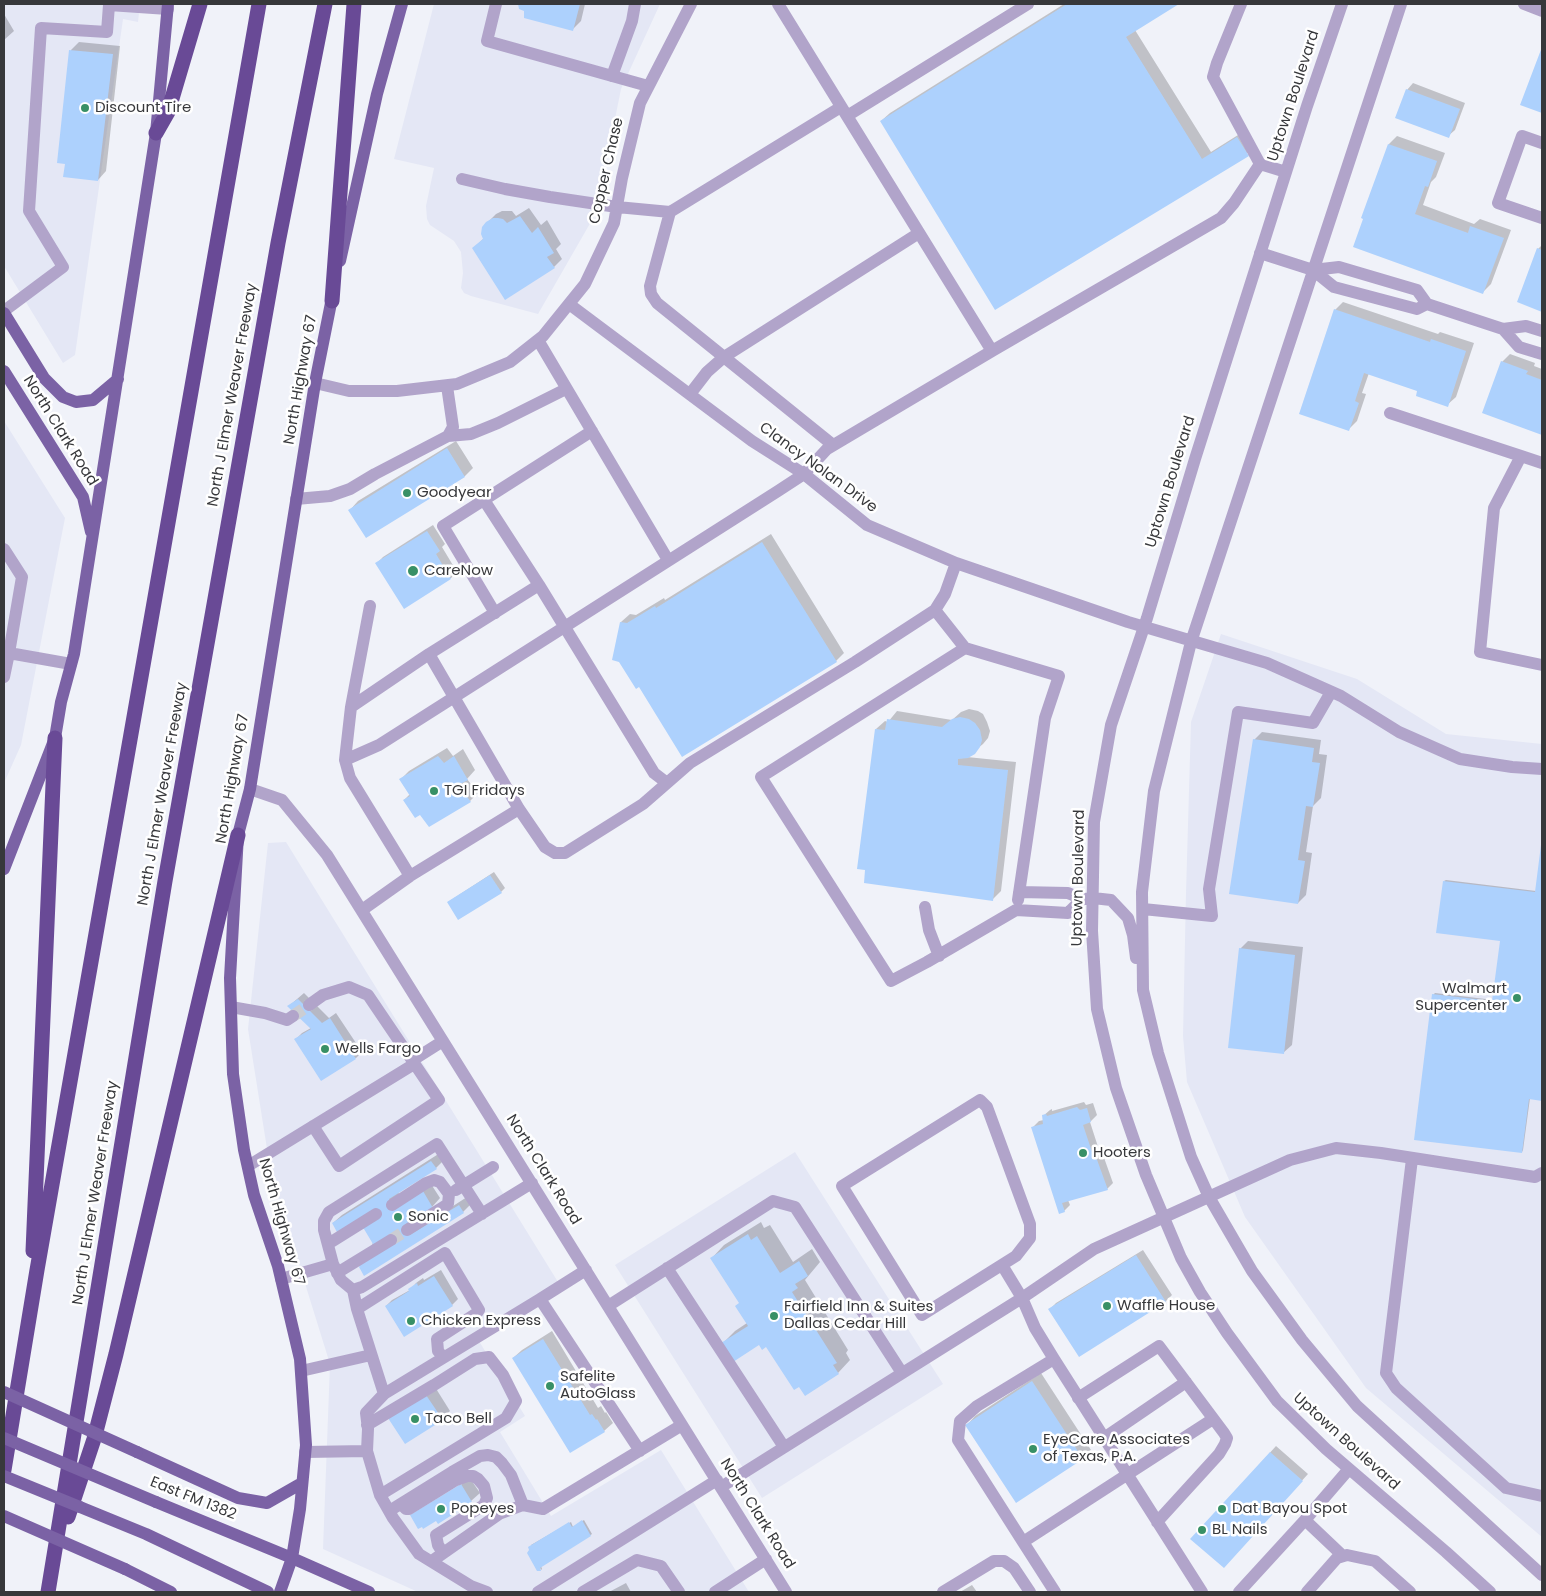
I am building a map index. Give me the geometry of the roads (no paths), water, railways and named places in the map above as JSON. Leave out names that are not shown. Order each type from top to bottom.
[{"type":"highway","points":[[156,133],[168,112],[200,4]]},
{"type":"highway","points":[[4,1470],[37,1270],[259,4]]},
{"type":"highway","name":"North J Elmer Weaver Freeway","points":[[48,1592],[165,881],[278,243],[325,4]]},
{"type":"highway","points":[[332,301],[354,4]]},
{"type":"highway","points":[[37,1270],[33,1261],[33,1251],[55,738]]},
{"type":"highway","points":[[53,1564],[94,1440],[114,1364],[238,835]]},
{"type":"main road","name":"North Highway 67","points":[[280,1592],[292,1558],[300,1509],[305,1452],[301,1371],[300,1359],[281,1279],[254,1195],[233,1074],[230,978],[238,835],[250,789],[268,667],[315,383],[377,94],[402,4]]},
{"type":"main road","points":[[4,868],[55,738],[61,702],[71,664],[156,133],[168,6]]},
{"type":"main road","name":"North Clark Road","points":[[4,312],[44,378],[63,397],[76,402],[93,400],[118,379]]},
{"type":"main road","name":"North Clark Road","points":[[4,371],[82,497],[92,538]]},
{"type":"main road","points":[[4,1392],[238,1498],[267,1503],[302,1483]]},
{"type":"main road","name":"East FM 1382","points":[[4,1438],[370,1592]]},
{"type":"main road","points":[[4,1476],[146,1534],[268,1592]]},
{"type":"main road","points":[[4,1516],[125,1569],[171,1592]]},
{"type":"street","points":[[4,312],[63,267],[29,211],[41,28],[107,32],[109,4],[168,6]]},
{"type":"street","points":[[496,4],[487,42],[648,86]]},
{"type":"street","points":[[612,76],[632,21],[634,4]]},
{"type":"street","name":"Copper Chase","points":[[315,383],[349,391],[397,391],[457,384],[510,362],[543,336],[585,284],[614,223],[640,103],[691,4]]},
{"type":"street","points":[[778,4],[992,351]]},
{"type":"street","points":[[462,178],[550,198],[670,212],[1028,4]]},
{"type":"street","points":[[1241,4],[1217,63],[1214,77],[1260,164],[1286,172]]},
{"type":"street","name":"Uptown Boulevard","points":[[1342,4],[1260,253],[1144,628],[1111,725],[1094,822],[1087,899],[1092,931],[1097,1009],[1116,1088],[1146,1175],[1181,1258],[1200,1292],[1227,1333],[1277,1401],[1326,1449],[1490,1592]]},
{"type":"street","points":[[1143,990],[1142,892],[1154,791],[1191,642],[1401,4]]},
{"type":"street","points":[[1524,4],[1542,12]]},
{"type":"street","points":[[1542,143],[1522,136],[1498,204],[1542,218]]},
{"type":"street","points":[[345,760],[378,745],[804,474],[827,449],[1221,218],[1234,203],[1260,164]]},
{"type":"street","points":[[670,212],[651,282],[651,294],[657,303],[833,446]]},
{"type":"street","points":[[690,394],[708,372],[724,357],[919,233]]},
{"type":"street","points":[[1260,253],[1313,270],[1334,286],[1417,309],[1427,304]]},
{"type":"street","points":[[1313,270],[1339,266],[1417,290],[1427,304],[1503,329],[1526,326],[1542,332]]},
{"type":"street","name":"Clancy Nolan Drive","points":[[569,304],[752,441],[804,474],[867,525],[956,563],[1144,628],[1267,663],[1341,696],[1399,732],[1460,759],[1512,767],[1542,769]]},
{"type":"street","points":[[1503,329],[1519,347],[1542,354]]},
{"type":"street","points":[[538,340],[668,560]]},
{"type":"street","points":[[447,386],[453,427],[448,436]]},
{"type":"street","points":[[296,499],[330,496],[350,489],[448,436],[471,434],[498,423],[566,389]]},
{"type":"street","points":[[1390,413],[1542,463]]},
{"type":"street","points":[[495,613],[443,526],[592,432]]},
{"type":"street","points":[[1521,456],[1494,508],[1480,652],[1542,665]]},
{"type":"street","points":[[484,500],[654,773],[667,783]]},
{"type":"street","points":[[4,677],[7,644],[22,577],[5,555]]},
{"type":"street","points":[[429,654],[519,809],[545,847],[555,853],[565,853],[643,804],[690,764],[935,610],[945,594],[956,563]]},
{"type":"street","points":[[351,707],[429,654],[539,586]]},
{"type":"street","points":[[370,606],[351,707],[345,760],[350,778],[410,876]]},
{"type":"street","points":[[935,610],[965,648],[1058,676],[1045,718],[1016,910]]},
{"type":"street","points":[[7,644],[71,664]]},
{"type":"street","points":[[965,648],[761,777],[891,981],[939,956],[1016,910],[1068,913],[1087,899]]},
{"type":"street","points":[[1143,909],[1212,916],[1209,889],[1238,712],[1313,723],[1331,692]]},
{"type":"street","name":"North Clark Road","points":[[250,789],[282,800],[327,855],[786,1592]]},
{"type":"street","points":[[362,910],[410,876],[519,809]]},
{"type":"street","points":[[1019,892],[1068,892],[1087,899],[1111,900],[1128,918],[1158,1053],[1191,1157],[1209,1197],[1252,1271],[1302,1340],[1357,1406],[1542,1575]]},
{"type":"street","points":[[925,906],[929,930],[939,956]]},
{"type":"street","points":[[309,1005],[323,995],[349,987],[368,995],[439,1100],[339,1166],[313,1126]]},
{"type":"street","points":[[231,1007],[265,1013],[288,1020],[293,1016]]},
{"type":"street","points":[[248,1166],[411,1066],[413,1060],[443,1041]]},
{"type":"street","points":[[980,1100],[987,1107],[1030,1224],[1030,1238],[1016,1256],[1002,1265],[922,1315],[842,1186],[980,1100]]},
{"type":"street","points":[[384,1394],[357,1309],[353,1290],[341,1280],[335,1268],[324,1230],[324,1221],[329,1212],[437,1144],[482,1214]]},
{"type":"street","points":[[538,1592],[784,1447],[1022,1298],[1094,1249],[1254,1175],[1290,1160],[1336,1148],[1381,1153],[1535,1177],[1542,1173]]},
{"type":"street","points":[[1412,1159],[1386,1373],[1396,1388],[1506,1488],[1542,1496]]},
{"type":"street","points":[[449,1194],[492,1167]]},
{"type":"street","points":[[392,1205],[426,1183],[434,1180],[440,1182],[449,1194],[448,1204],[407,1230]]},
{"type":"street","points":[[353,1290],[362,1287],[532,1183]]},
{"type":"street","points":[[608,1306],[773,1200],[795,1207],[902,1373]]},
{"type":"street","points":[[328,1244],[376,1214]]},
{"type":"street","points":[[281,1279],[335,1268],[391,1240]]},
{"type":"street","points":[[357,1309],[445,1253],[479,1310],[437,1339],[438,1351],[443,1357]]},
{"type":"street","points":[[1002,1265],[1022,1298],[1035,1328],[1202,1592]]},
{"type":"street","points":[[667,1268],[784,1447]]},
{"type":"street","points":[[487,1592],[471,1586],[420,1554],[389,1512],[380,1496],[368,1451],[366,1413],[384,1394],[586,1270]]},
{"type":"street","points":[[540,1298],[640,1451]]},
{"type":"street","points":[[1078,1398],[1159,1346],[1227,1438],[1226,1444],[1219,1454],[1157,1522]]},
{"type":"street","points":[[301,1371],[371,1355]]},
{"type":"street","points":[[367,1425],[475,1359],[489,1357],[503,1375],[516,1401],[506,1418],[380,1496]]},
{"type":"street","points":[[1054,1359],[977,1406],[960,1422],[958,1440],[1055,1592]]},
{"type":"street","points":[[1104,1438],[1186,1382]]},
{"type":"street","points":[[1024,1542],[1213,1419]]},
{"type":"street","points":[[432,1561],[499,1514],[523,1505],[543,1509],[682,1425]]},
{"type":"street","points":[[305,1452],[368,1451]]},
{"type":"street","points":[[389,1512],[459,1468],[480,1456],[488,1455],[496,1457],[511,1475],[523,1505]]},
{"type":"street","points":[[1239,1592],[1306,1520],[1349,1468]]},
{"type":"street","points":[[400,1504],[409,1509],[456,1480],[468,1476],[478,1479],[484,1486],[487,1498],[484,1505],[436,1535],[438,1545],[443,1553]]},
{"type":"street","points":[[1306,1520],[1343,1556]]},
{"type":"street","points":[[1307,1592],[1337,1558],[1348,1555],[1375,1561],[1410,1592]]},
{"type":"street","points":[[583,1592],[637,1560],[661,1566],[679,1592]]},
{"type":"street","points":[[715,1592],[766,1560]]},
{"type":"street","points":[[943,1592],[994,1561],[1004,1560],[1014,1568],[1030,1592]]},
{"type":"tunnel","points":[[293,1016],[309,1005]]},
{"type":"tunnel","points":[[391,1240],[407,1230]]},
{"type":"place","name":"Discount Tire","points":[[85,108]]},
{"type":"place","name":"Goodyear","points":[[407,493]]},
{"type":"place","name":"CareNow","points":[[413,571]]},
{"type":"place","name":"TGI Fridays","points":[[434,791]]},
{"type":"place","name":"Walmart Supercenter","points":[[1517,998]]},
{"type":"place","name":"Wells Fargo","points":[[325,1049]]},
{"type":"place","name":"Hooters","points":[[1083,1153]]},
{"type":"place","name":"Sonic","points":[[398,1217]]},
{"type":"place","name":"Waffle House","points":[[1107,1306]]},
{"type":"place","name":"Fairfield Inn & Suites Dallas Cedar Hill","points":[[774,1316]]},
{"type":"place","name":"Chicken Express","points":[[411,1321]]},
{"type":"place","name":"Safelite AutoGlass","points":[[550,1386]]},
{"type":"place","name":"Taco Bell","points":[[415,1419]]},
{"type":"place","name":"EyeCare Associates of Texas, P.A.","points":[[1033,1449]]},
{"type":"place","name":"Popeyes","points":[[441,1509]]},
{"type":"place","name":"Dat Bayou Spot","points":[[1222,1509]]},
{"type":"place","name":"BL Nails","points":[[1202,1530]]}]
